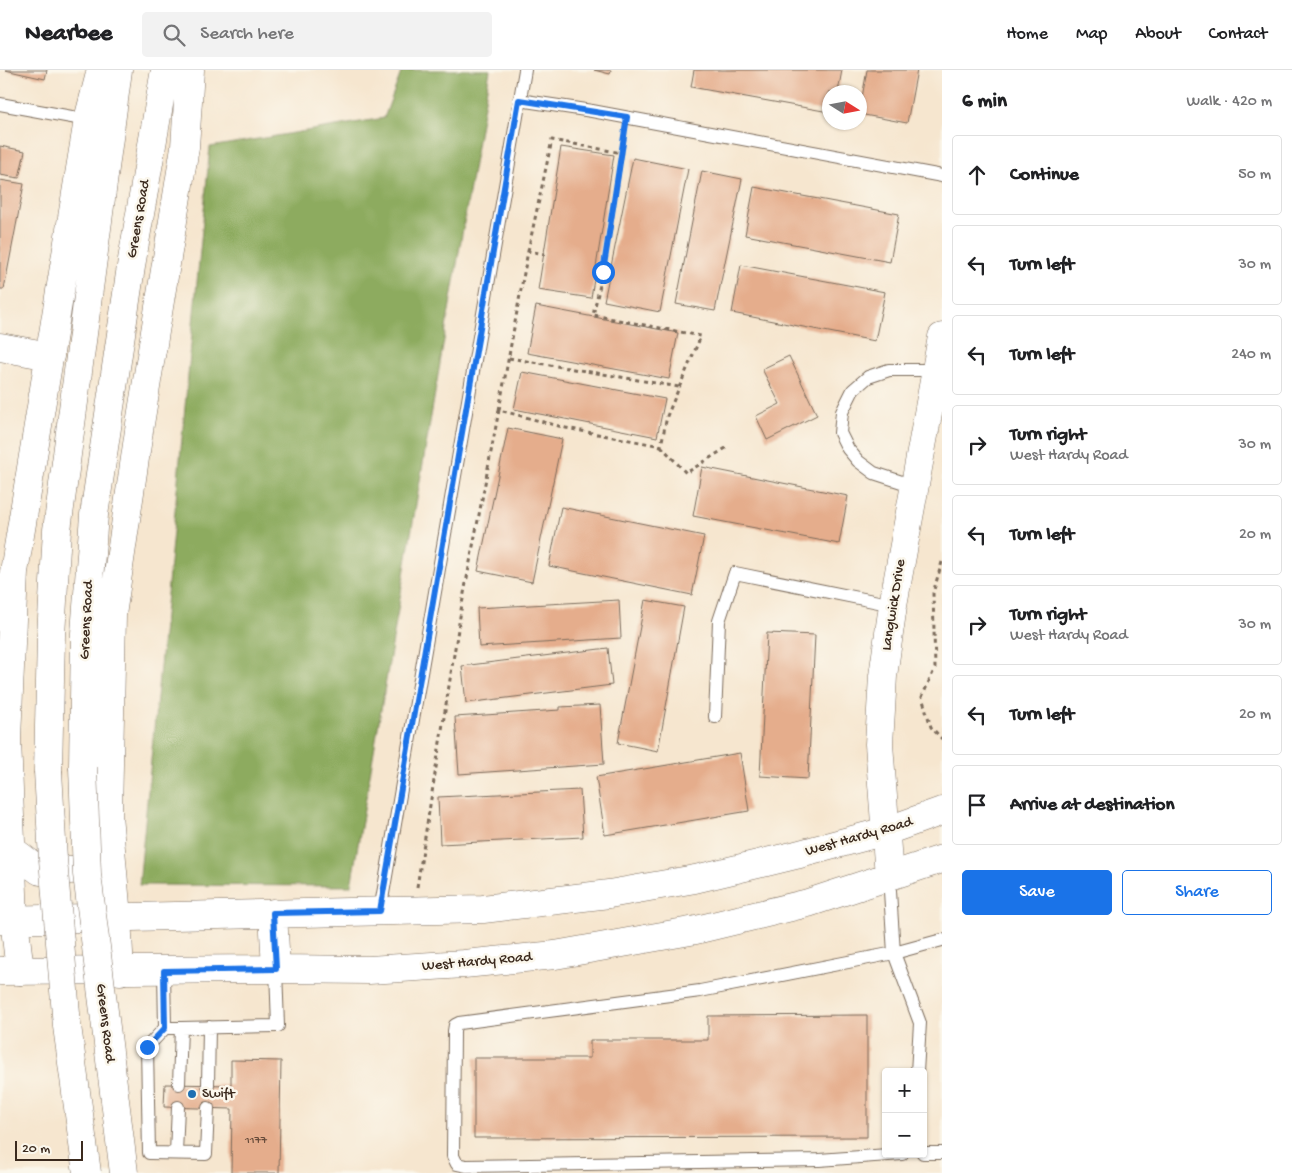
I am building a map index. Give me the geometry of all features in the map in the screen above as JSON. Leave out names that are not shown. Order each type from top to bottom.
[{"type":"main road","points":[[10,971],[7,919],[12,850],[7,739],[14,572],[88,120],[101,70]]},
{"type":"main road","points":[[87,1173],[67,1026],[53,859],[48,771],[51,636],[57,530],[118,70]]},
{"type":"main road","name":"Greens Road","points":[[124,1173],[86,874],[83,767],[85,633],[94,515],[132,260],[165,70]]},
{"type":"main road","points":[[120,971],[108,815],[112,615],[141,414],[185,147],[190,70]]},
{"type":"main road","name":"Langwick Drive","points":[[889,876],[879,744],[883,676],[893,605],[942,337]]},
{"type":"main road","points":[[0,347],[50,356]]},
{"type":"main road","name":"West Hardy Road","points":[[7,919],[483,909],[609,894],[695,879],[796,855],[886,830],[942,811]]},
{"type":"main road","points":[[12,850],[40,871],[97,869],[111,848]]},
{"type":"main road","name":"West Hardy Road","points":[[10,971],[369,970],[464,964],[555,955],[696,930],[808,903],[942,859]]},
{"type":"main road","points":[[273,913],[276,969]]},
{"type":"lane","points":[[380,911],[525,70]]},
{"type":"lane","points":[[519,100],[627,117],[942,176]]},
{"type":"lane","points":[[0,104],[88,120]]},
{"type":"lane","points":[[914,486],[874,473],[858,461],[840,433],[842,412],[853,390],[868,377],[889,370],[936,370]]},
{"type":"lane","points":[[715,717],[719,621],[735,573],[893,605]]},
{"type":"lane","points":[[889,876],[894,953],[920,1023],[917,1068]]},
{"type":"lane","points":[[882,1155],[819,1160],[466,1166],[457,1164],[453,1156],[455,1025],[458,1023],[700,991],[894,953],[942,940]]},
{"type":"lane","points":[[165,1028],[278,1026],[276,969]]},
{"type":"lane","points":[[164,971],[165,1028],[147,1047],[149,1153],[206,1154],[208,1108]]},
{"type":"lane","points":[[208,1085],[209,1027]]},
{"type":"lane","points":[[179,1084],[181,1028]]},
{"type":"lane","points":[[176,1153],[178,1108]]},
{"type":"lane","points":[[927,1153],[942,1153]]},
{"type":"path","points":[[627,117],[603,272],[593,315],[700,336],[667,416],[661,446]]},
{"type":"path","points":[[417,889],[462,604],[528,251],[552,140],[622,153]]},
{"type":"path","points":[[528,251],[545,254]]},
{"type":"path","points":[[509,358],[679,387]]},
{"type":"path","points":[[499,410],[566,428],[661,446],[686,473],[729,446]]},
{"type":"path","points":[[942,562],[934,593],[935,668],[922,697],[931,727],[942,739]]},
{"type":"green space","points":[[402,70],[490,70],[351,886],[139,885],[210,147],[384,118]]},
{"type":"building","points":[[5,70],[47,70],[45,79]]},
{"type":"building","points":[[594,70],[611,70],[610,74]]},
{"type":"building","points":[[694,70],[842,70],[839,85],[822,85],[822,111],[691,87]]},
{"type":"building","points":[[867,70],[917,70],[907,123],[867,116],[867,85],[864,85]]},
{"type":"building","points":[[0,146],[25,151],[19,178],[0,175]]},
{"type":"building","points":[[561,147],[614,155],[591,298],[538,290]]},
{"type":"building","points":[[633,158],[688,169],[660,312],[604,301]]},
{"type":"building","points":[[702,171],[742,179],[715,311],[676,304]]},
{"type":"building","points":[[0,180],[24,184],[4,289],[0,289]]},
{"type":"building","points":[[754,187],[899,214],[890,262],[745,235]]},
{"type":"building","points":[[741,265],[885,292],[875,341],[732,313]]},
{"type":"building","points":[[536,306],[678,333],[669,379],[527,353]]},
{"type":"building","points":[[789,356],[817,415],[767,440],[756,416],[780,404],[762,369]]},
{"type":"building","points":[[522,372],[665,399],[657,437],[514,409]]},
{"type":"building","points":[[508,428],[562,439],[532,582],[478,571]]},
{"type":"building","points":[[702,467],[848,496],[839,544],[693,516]]},
{"type":"building","points":[[561,507],[704,536],[692,595],[549,566]]},
{"type":"building","points":[[619,600],[621,638],[479,647],[477,608]]},
{"type":"building","points":[[645,600],[684,607],[658,751],[618,743]]},
{"type":"building","points":[[767,633],[815,635],[808,779],[760,776]]},
{"type":"building","points":[[608,648],[612,685],[466,703],[462,666]]},
{"type":"building","points":[[600,705],[604,764],[459,774],[455,717],[560,710],[560,707]]},
{"type":"building","points":[[740,753],[749,811],[605,835],[596,777]]},
{"type":"building","points":[[580,790],[583,837],[440,844],[438,797]]},
{"type":"building","points":[[867,1015],[867,1137],[474,1138],[474,1058],[590,1058],[590,1040],[708,1040],[708,1016]]},
{"type":"building","points":[[231,1060],[281,1061],[279,1173],[231,1173],[232,1109],[164,1107],[165,1084],[231,1085]]},
{"type":"place","name":"Swift","points":[[192,1094]]},
{"type":"route","points":[[147,1047],[165,1028],[164,971],[276,969],[273,913],[380,911],[519,100],[627,117],[603,272]]}]
